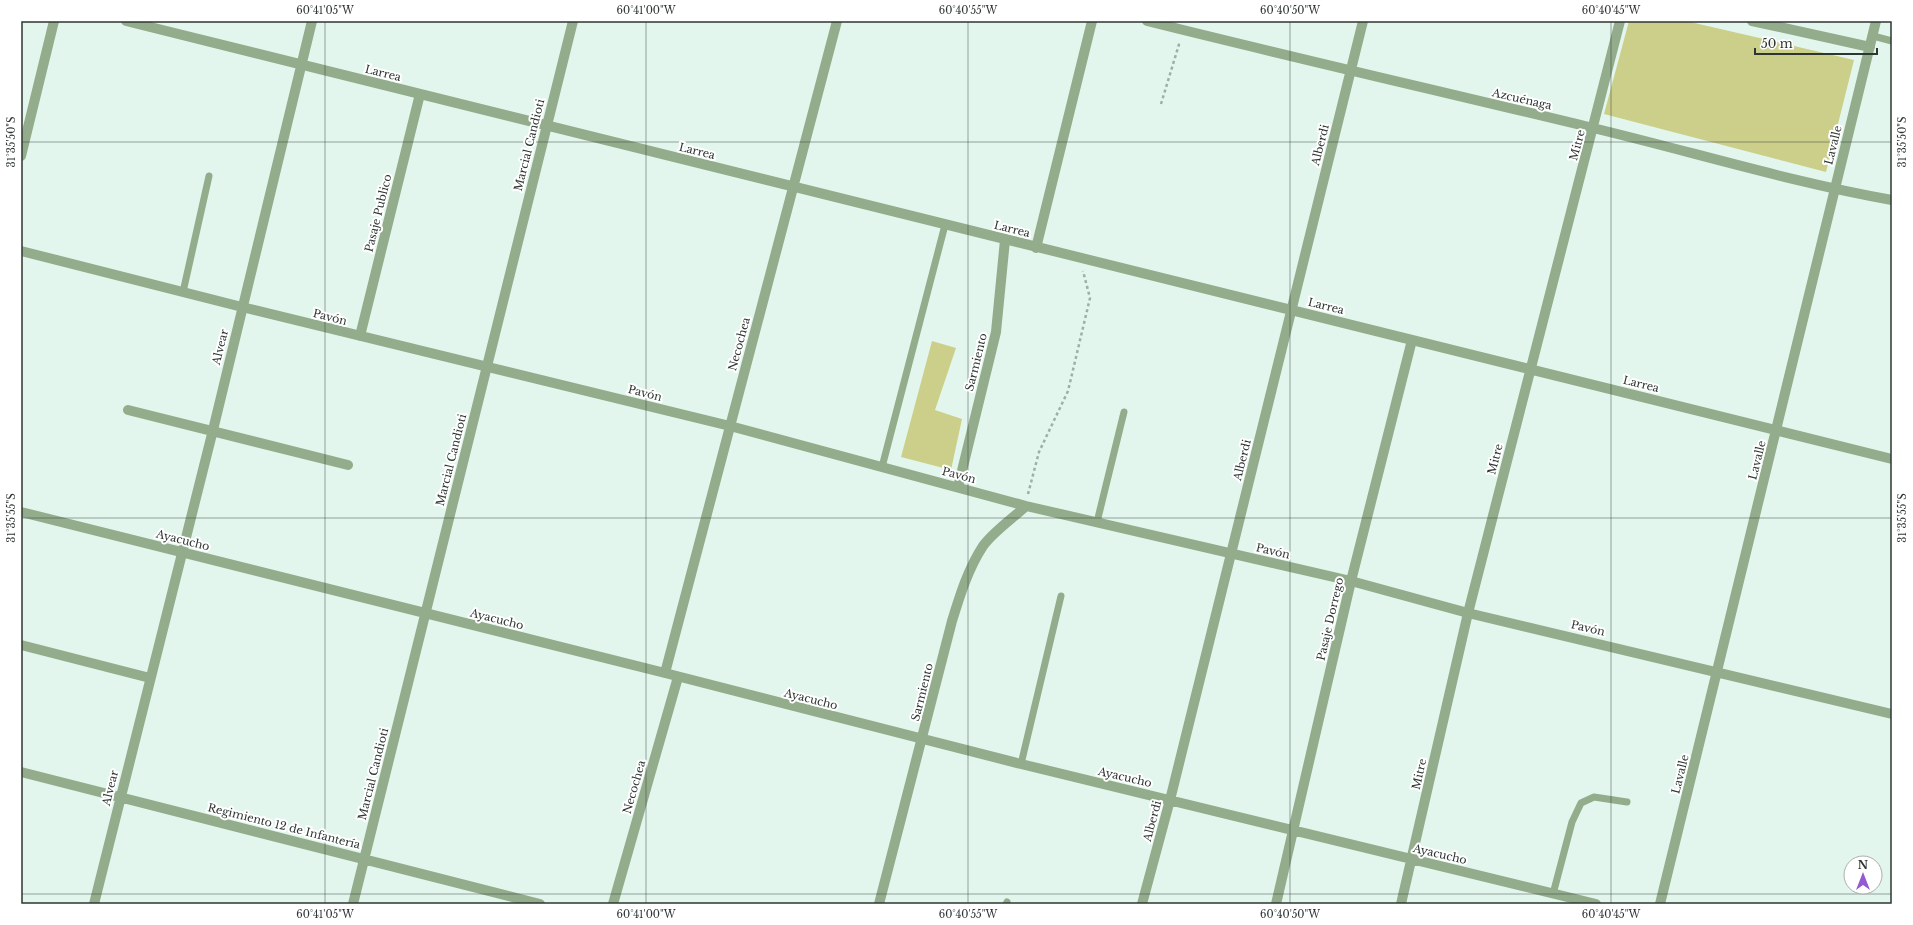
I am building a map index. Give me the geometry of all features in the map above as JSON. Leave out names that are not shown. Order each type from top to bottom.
[{"type":"street","points":[[21,156],[54,21]]},
{"type":"street","name":"Larrea","points":[[126,21],[1036,248],[1892,459]]},
{"type":"street","name":"Alvear","points":[[94,904],[183,552],[300,64],[312,21]]},
{"type":"street","name":"Marcial Candioti","points":[[353,904],[573,21]]},
{"type":"street","name":"Necochea","points":[[665,673],[837,21]]},
{"type":"street","points":[[1036,248],[1092,21]]},
{"type":"street","name":"Azcuénaga","points":[[1147,21],[1594,128],[1835,190],[1892,200]]},
{"type":"street","name":"Alberdi","points":[[1142,904],[1170,800],[1363,21]]},
{"type":"street","name":"Mitre","points":[[1401,904],[1468,613],[1530,369],[1594,128],[1620,21]]},
{"type":"street","points":[[1752,21],[1870,47]]},
{"type":"street","name":"Lavalle","points":[[1660,904],[1876,21]]},
{"type":"street","name":"Pasaje Publico","points":[[360,336],[420,94]]},
{"type":"street","name":"Sarmiento","points":[[958,487],[996,332],[1005,240]]},
{"type":"street","name":"Pavón","points":[[21,251],[242,307],[730,426],[1026,506],[1351,581],[1468,613],[1718,671],[1892,714]]},
{"type":"street","name":"Pasaje Dorrego","points":[[1276,904],[1351,581],[1412,340]]},
{"type":"street","points":[[128,410],[213,430],[348,465]]},
{"type":"street","name":"Sarmiento","points":[[879,904],[923,740],[952,621],[971,566],[984,545],[1026,506]]},
{"type":"street","name":"Ayacucho","points":[[21,512],[665,673],[923,740],[1596,904]]},
{"type":"street","points":[[21,645],[150,678]]},
{"type":"street","name":"Necochea","points":[[613,904],[678,677]]},
{"type":"street","name":"Regimiento 12 de Infantería","points":[[21,772],[540,904]]},
{"type":"lane","points":[[1873,36],[1892,40]]},
{"type":"lane","points":[[183,292],[209,176]]},
{"type":"lane","points":[[882,467],[945,225]]},
{"type":"lane","points":[[1097,522],[1124,412]]},
{"type":"lane","points":[[1020,764],[1061,596]]},
{"type":"lane","points":[[1553,894],[1572,822],[1580,803],[1594,798],[1627,802]]},
{"type":"path","points":[[1161,104],[1184,30]]},
{"type":"path","points":[[1026,506],[1039,452],[1068,391],[1090,298],[1080,258]]},
{"type":"green space","points":[[1629,21],[1686,21],[1854,60],[1826,172],[1604,114]]},
{"type":"green space","points":[[932,341],[956,348],[935,410],[962,419],[951,470],[901,457]]}]
